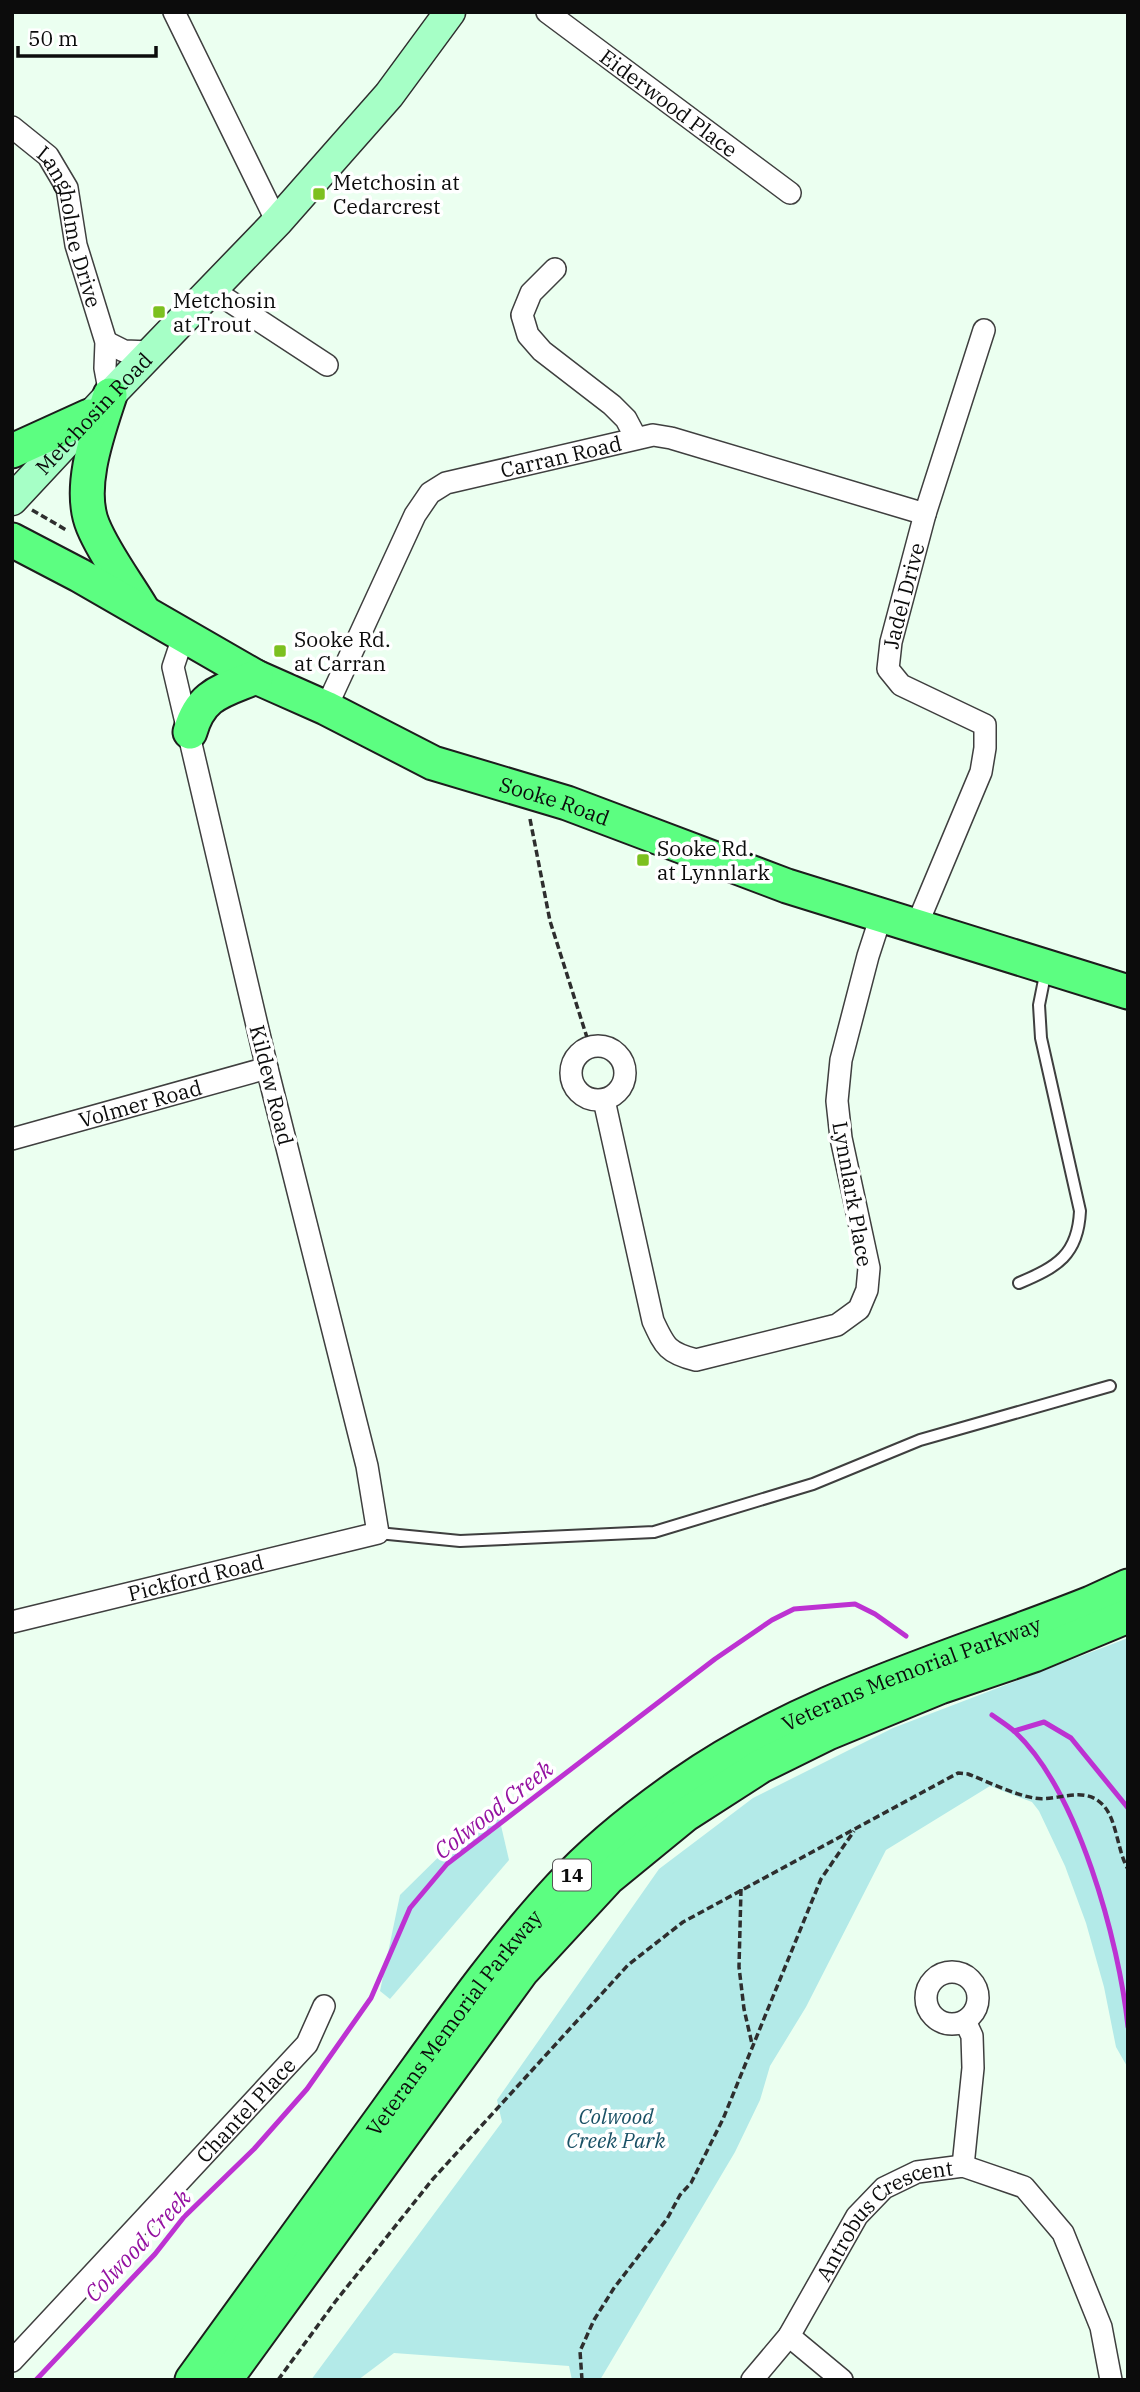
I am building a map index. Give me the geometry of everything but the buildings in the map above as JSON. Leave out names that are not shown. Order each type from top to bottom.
[{"type":"main road","name":"Metchosin Road","points":[[21,505],[99,406],[278,222],[389,95],[450,12]]},
{"type":"main road","points":[[12,451],[99,406]]},
{"type":"main road","points":[[99,406],[89,471],[88,501],[92,525],[145,614]]},
{"type":"main road","name":"Sooke Road","points":[[12,540],[257,677],[326,708],[433,763],[566,803],[787,886],[1128,992]]},
{"type":"main road","points":[[190,732],[198,708],[206,700],[257,677]]},
{"type":"main road","name":"Veterans Memorial Parkway","points":[[225,2380],[599,1868],[624,1828],[682,1784],[749,1742],[813,1710],[1091,1604],[1128,1586]]},
{"type":"main road","name":"Veterans Memorial Parkway","points":[[192,2380],[460,2010],[518,1934],[562,1885],[599,1868],[761,1766],[828,1733],[940,1687],[1034,1655],[1128,1616]]},
{"type":"street","points":[[174,12],[278,222]]},
{"type":"street","name":"Eiderwood Place","points":[[547,12],[790,193]]},
{"type":"street","name":"Langholme Drive","points":[[12,127],[48,156],[67,188],[76,245],[106,342],[99,406]]},
{"type":"street","points":[[555,268],[531,293],[522,315],[528,335],[542,351],[619,412],[636,438]]},
{"type":"street","points":[[211,289],[327,365]]},
{"type":"street","name":"Jadel Drive","points":[[916,927],[981,772],[985,725],[901,685],[888,670],[891,642],[925,514],[984,330]]},
{"type":"street","points":[[106,342],[124,351],[151,352]]},
{"type":"street","name":"Carran Road","points":[[326,708],[415,515],[430,493],[446,484],[653,435],[671,438],[925,514]]},
{"type":"street","name":"Kildew Road","points":[[183,637],[173,667],[267,1068],[367,1466],[378,1533]]},
{"type":"street","name":"Lynnlark Place","points":[[604,1100],[653,1321],[663,1344],[675,1355],[696,1360],[837,1325],[859,1308],[867,1290],[869,1268],[841,1138],[837,1101],[841,1060],[881,916]]},
{"type":"street","points":[[602,1046],[614,1051],[622,1060],[625,1072],[623,1084],[615,1094],[604,1100],[592,1100],[581,1095],[574,1086],[572,1063],[579,1053],[590,1047],[602,1046]]},
{"type":"street","name":"Volmer Road","points":[[12,1139],[267,1068]]},
{"type":"street","name":"Pickford Road","points":[[12,1622],[378,1533]]},
{"type":"street","name":"Chantel Place","points":[[14,2356],[307,2044],[324,2006]]},
{"type":"street","points":[[963,2166],[972,2068],[972,2036],[965,2021]]},
{"type":"street","name":"Antrobus Crescent","points":[[752,2380],[789,2336],[857,2216],[884,2188],[917,2172],[963,2166],[1024,2187],[1063,2233],[1101,2327],[1111,2380]]},
{"type":"street","points":[[789,2336],[842,2380]]},
{"type":"lane","points":[[1019,1283],[1053,1266],[1064,1257],[1077,1238],[1079,1228],[1080,1211],[1041,1038],[1039,1005],[1046,967]]},
{"type":"lane","points":[[378,1533],[460,1541],[654,1532],[813,1484],[920,1440],[1110,1386]]},
{"type":"path","points":[[21,505],[74,534]]},
{"type":"path","points":[[525,791],[550,921],[590,1047]]},
{"type":"path","points":[[278,2380],[335,2302],[432,2180],[628,1965],[683,1922],[958,1773],[968,1774],[1037,1799],[1088,1795],[1103,1805],[1114,1827],[1122,1859],[1128,1869]]},
{"type":"path","points":[[582,2380],[580,2351],[594,2320],[614,2288],[691,2183],[723,2119],[821,1880],[855,1829]]},
{"type":"path","points":[[741,1889],[739,1967],[752,2045]]},
{"type":"green space","name":"Colwood Creek Park","points":[[1128,1638],[1128,2068],[1116,2047],[1104,1987],[1086,1923],[1065,1866],[1039,1811],[1032,1802],[990,1786],[886,1850],[806,2007],[770,2066],[760,2100],[735,2152],[600,2380],[572,2380],[569,2366],[394,2353],[358,2380],[311,2380],[502,2122],[497,2100],[659,1869],[753,1798],[893,1728]]},
{"type":"green space","points":[[499,1817],[509,1860],[390,1999],[380,1991],[400,1895],[468,1828]]},
{"type":"waterway","name":"Colwood Creek","points":[[36,2380],[155,2254],[184,2217],[254,2149],[307,2089],[371,1998],[410,1908],[447,1864],[715,1659],[772,1620],[794,1609],[855,1604],[875,1614],[906,1636]]},
{"type":"waterway","name":"Colwood Creek","points":[[992,1715],[1014,1731],[1037,1757],[1058,1790],[1076,1828],[1105,1911],[1128,2027]]},
{"type":"waterway","points":[[1014,1731],[1044,1722],[1071,1738],[1128,1808]]},
{"type":"place","name":"Metchosin at Cedarcrest","points":[[319,194]]},
{"type":"place","name":"Metchosin at Trout","points":[[159,312]]},
{"type":"place","name":"Sooke Rd. at Carran","points":[[280,651]]},
{"type":"place","name":"Sooke Rd. at Lynnlark","points":[[643,860]]}]
